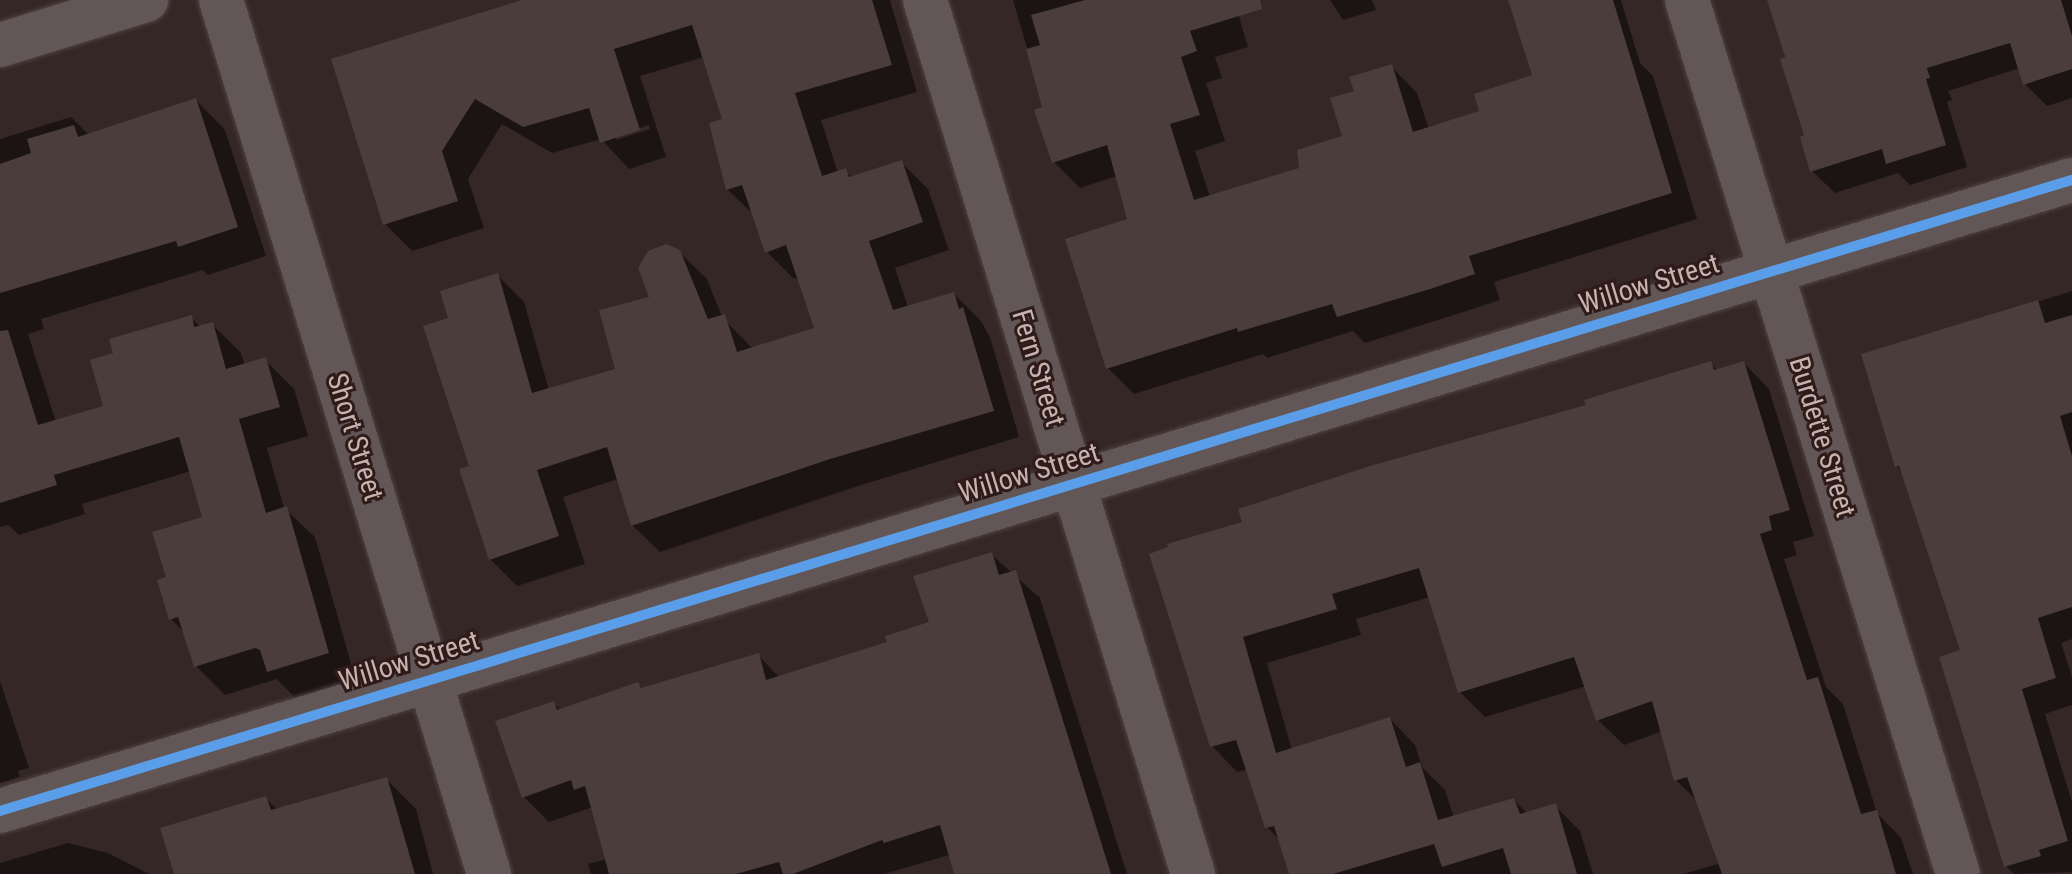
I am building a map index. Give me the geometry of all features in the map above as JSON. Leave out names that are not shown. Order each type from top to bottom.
[{"type":"street","points":[[0,45],[146,0]]},
{"type":"street","name":"Short Street","points":[[221,0],[489,874]]},
{"type":"street","name":"Fern Street","points":[[925,0],[1193,874]]},
{"type":"street","name":"Burdette Street","points":[[1687,0],[1958,874]]},
{"type":"street","name":"Willow Street","points":[[0,811],[2072,180]]},
{"type":"building","points":[[522,0],[872,0],[892,65],[795,93],[822,176],[846,168],[849,177],[902,160],[923,222],[869,241],[893,310],[954,292],[959,309],[963,307],[994,411],[830,459],[631,526],[607,447],[537,470],[559,536],[489,560],[459,469],[469,466],[423,326],[448,318],[440,291],[498,273],[532,393],[615,369],[599,310],[649,297],[638,268],[648,251],[666,244],[680,250],[708,319],[725,314],[737,352],[814,328],[786,245],[765,253],[742,185],[726,190],[709,123],[722,119],[692,25],[614,49],[640,130],[600,143],[589,108],[523,127],[475,99],[442,151],[458,201],[383,225],[331,59]]},
{"type":"building","points":[[1085,0],[1260,0],[1262,9],[1190,31],[1197,51],[1181,57],[1200,115],[1170,124],[1194,200],[1299,168],[1297,150],[1342,136],[1330,98],[1354,91],[1349,77],[1392,64],[1413,132],[1479,111],[1474,94],[1532,75],[1508,0],[1613,0],[1672,193],[1469,256],[1475,274],[1430,289],[1337,317],[1332,304],[1238,332],[1237,328],[1106,369],[1065,239],[1127,219],[1107,145],[1052,163],[1034,110],[1042,107],[1026,49],[1040,45],[1031,15]]},
{"type":"building","points":[[1767,0],[2061,0],[2072,36],[2072,69],[2023,85],[2010,43],[1927,68],[1930,78],[1926,79],[1946,145],[1886,164],[1882,149],[1810,172],[1800,137],[1804,135],[1780,59],[1785,57]]},
{"type":"building","points":[[196,98],[238,227],[178,247],[176,241],[0,293],[0,164],[31,153],[27,139],[74,125],[78,137]]},
{"type":"building","points":[[2038,300],[2045,323],[2072,315],[2072,412],[2060,416],[2072,456],[2072,607],[2038,618],[2056,678],[2022,689],[2068,841],[2039,850],[2041,856],[2004,867],[1939,657],[1960,650],[1899,466],[1895,467],[1861,354]]},
{"type":"building","points":[[192,315],[194,327],[213,322],[226,369],[266,357],[280,407],[239,419],[266,513],[287,506],[329,653],[267,672],[260,650],[255,648],[194,667],[178,617],[169,620],[157,580],[166,577],[152,532],[202,517],[179,437],[54,475],[57,485],[0,503],[0,331],[8,330],[38,425],[103,406],[90,360],[113,353],[109,339]]},
{"type":"building","points":[[1711,361],[1714,370],[1744,361],[1790,510],[1769,516],[1772,530],[1760,534],[1807,680],[1818,677],[1861,814],[1877,810],[1896,874],[1722,874],[1687,777],[1674,781],[1652,701],[1596,721],[1574,657],[1458,693],[1419,568],[1332,594],[1337,609],[1243,637],[1276,753],[1390,717],[1406,767],[1420,762],[1438,820],[1514,798],[1520,814],[1556,803],[1577,874],[1511,874],[1503,848],[1442,867],[1434,844],[1333,874],[1289,874],[1274,826],[1265,828],[1236,740],[1210,747],[1149,554],[1168,547],[1167,544],[1242,522],[1238,509],[1370,466],[1586,405],[1584,400]]},
{"type":"building","points":[[992,552],[999,575],[1016,570],[1111,874],[954,874],[940,825],[884,843],[882,840],[793,874],[783,874],[779,862],[736,874],[609,874],[585,786],[574,790],[571,780],[522,798],[495,721],[554,701],[557,710],[638,682],[641,688],[759,653],[766,680],[887,642],[885,636],[929,622],[913,576]]},
{"type":"building","points":[[387,777],[415,874],[174,874],[160,828],[266,796],[271,810]]},
{"type":"cycle path","points":[[0,811],[2072,180]]}]
